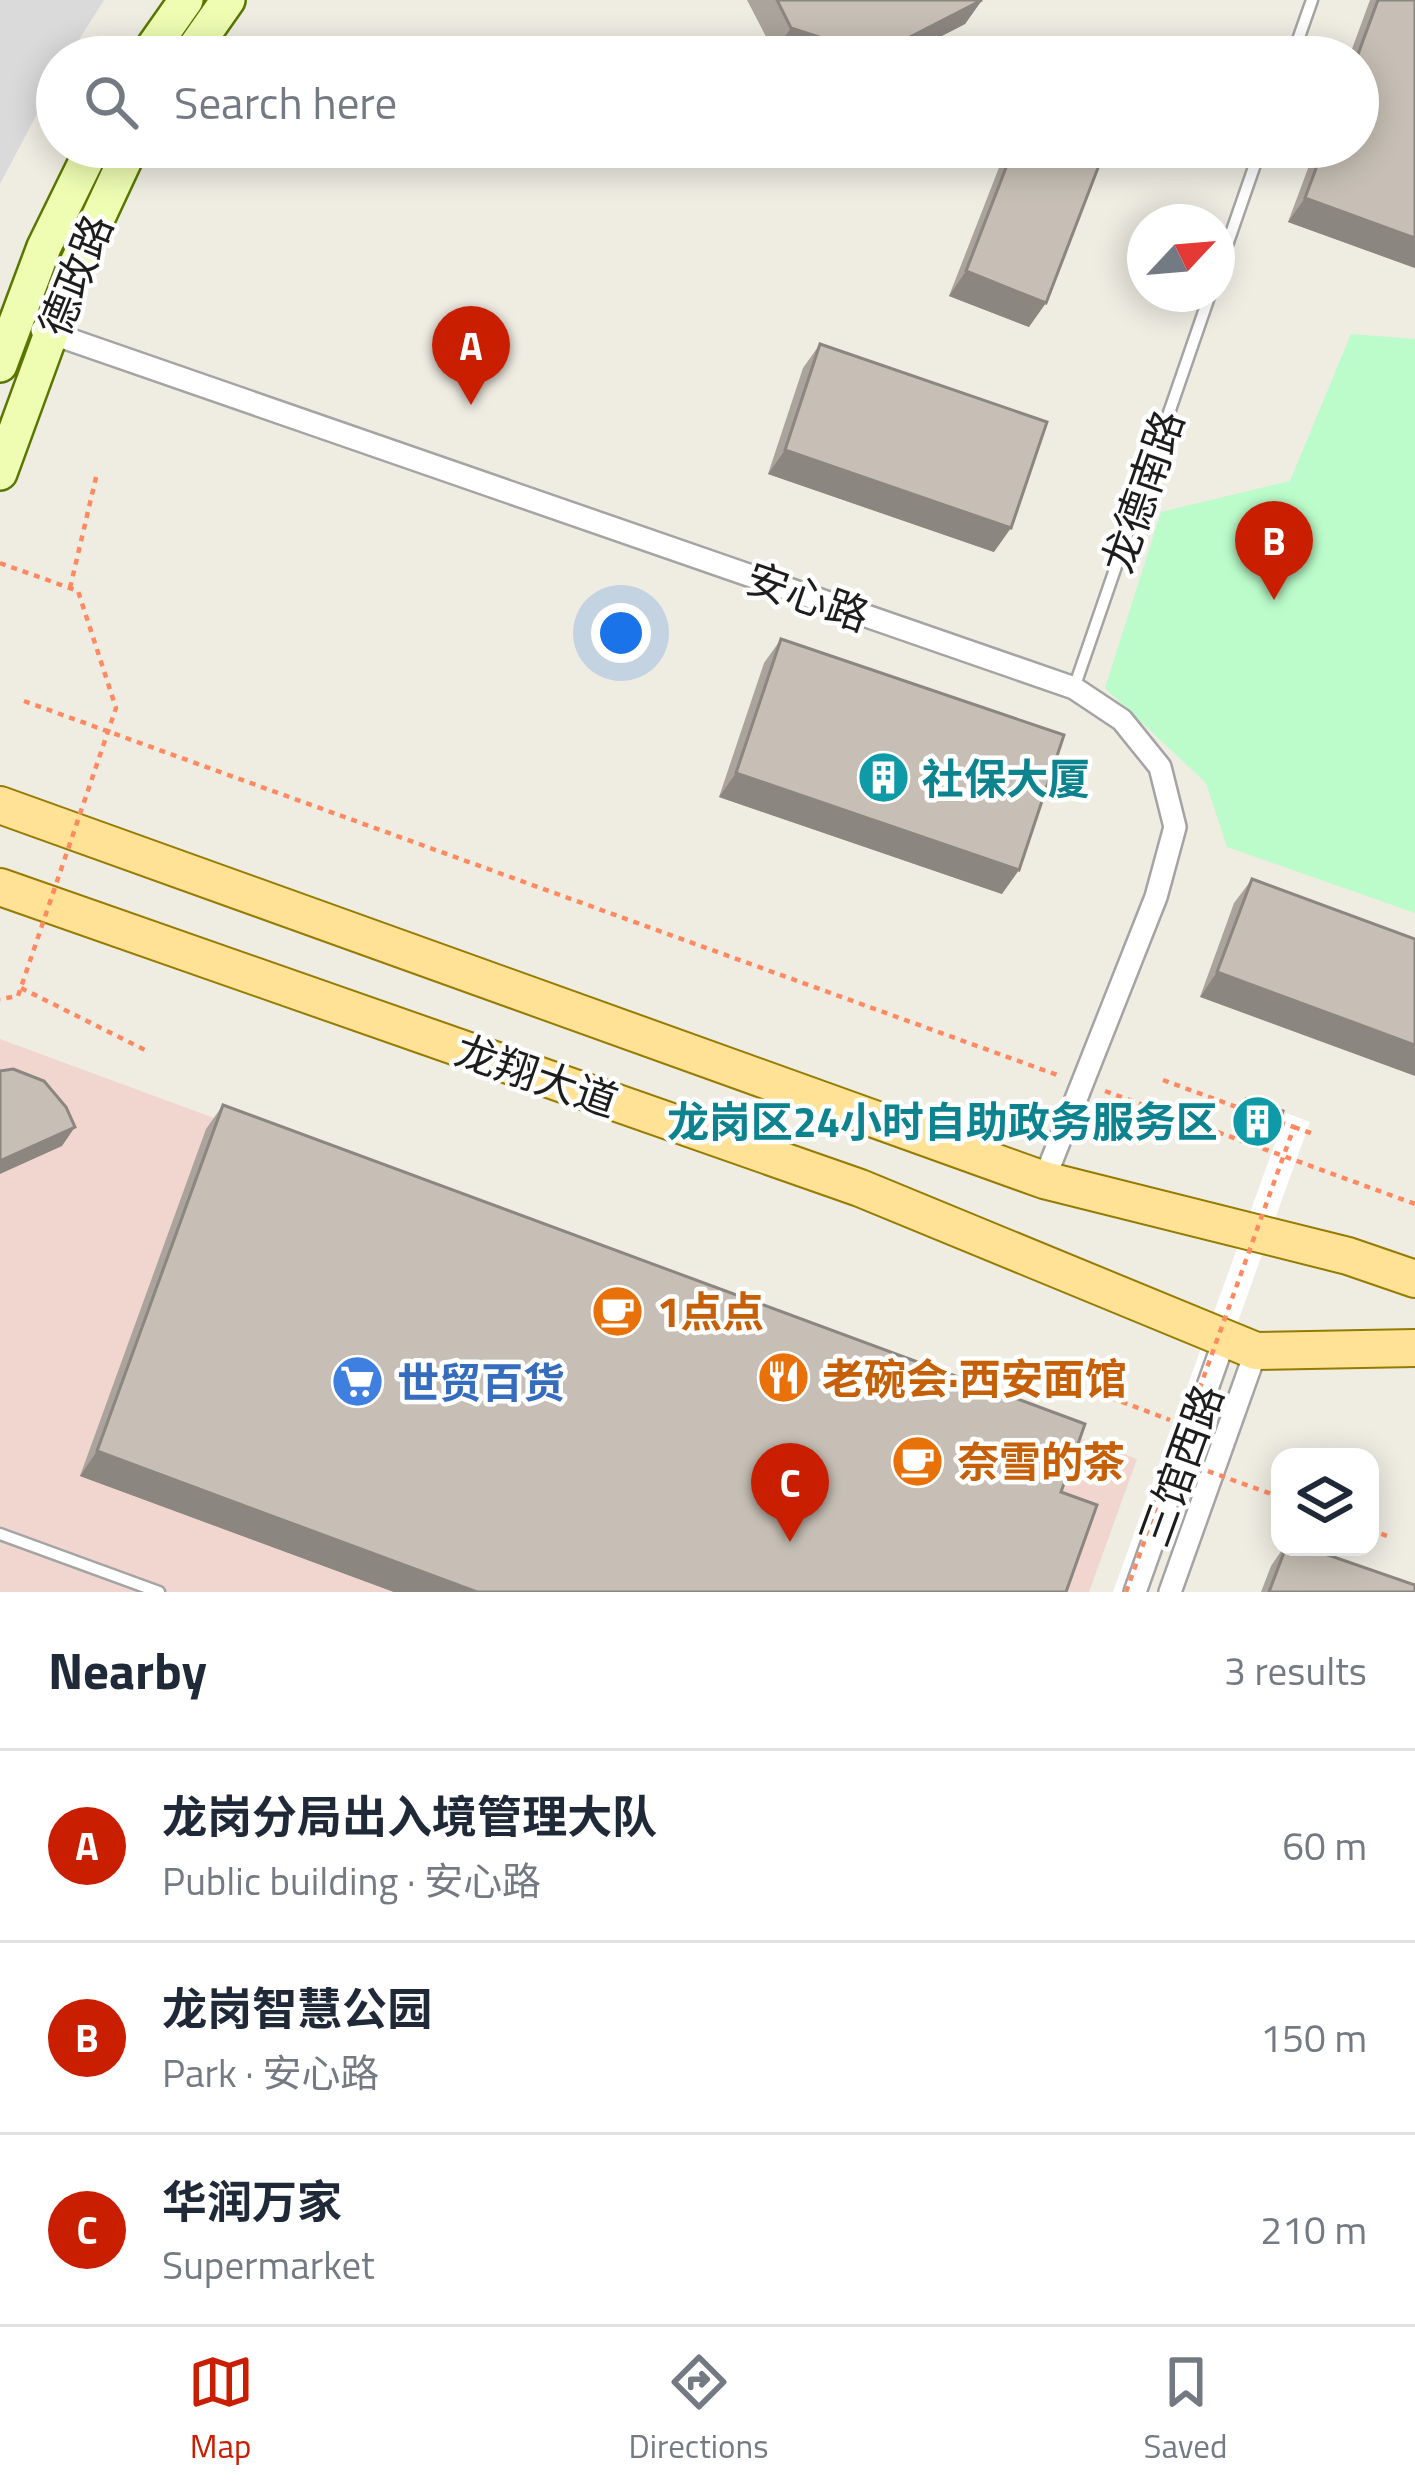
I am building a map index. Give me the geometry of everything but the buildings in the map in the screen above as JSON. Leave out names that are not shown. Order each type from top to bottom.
[{"type":"main road","points":[[161,36],[186,0]]},
{"type":"main road","points":[[203,36],[228,0]]},
{"type":"main road","name":"德政路","points":[[0,365],[44,248],[83,168]]},
{"type":"main road","name":"德政路","points":[[0,473],[76,265],[121,168]]},
{"type":"main road","name":"龙翔大道","points":[[0,805],[1044,1180],[1348,1256],[1415,1279]]},
{"type":"main road","name":"龙翔大道","points":[[0,887],[860,1188],[1240,1345],[1415,1348]]},
{"type":"street","name":"安心路","points":[[16,321],[1074,688],[1122,720],[1160,767],[1175,827],[1156,897],[1044,1180]]},
{"type":"street","name":"三馆西路","points":[[1130,1592],[1240,1345]]},
{"type":"street","name":"三馆西路","points":[[1169,1592],[1240,1345]]},
{"type":"lane","points":[[1299,36],[1312,0]]},
{"type":"lane","points":[[1235,222],[1254,168]]},
{"type":"lane","name":"龙德南路","points":[[1074,688],[1204,312]]},
{"type":"lane","points":[[0,1534],[159,1592]]},
{"type":"path","points":[[70,588],[97,473]]},
{"type":"path","points":[[0,563],[78,590],[116,708],[18,996],[0,999]]},
{"type":"path","points":[[24,701],[1415,1204]]},
{"type":"path","points":[[21,988],[147,1051]]},
{"type":"path","points":[[1163,1080],[1250,1112]]},
{"type":"path","points":[[1272,1119],[1313,1134]]},
{"type":"path","points":[[1130,1592],[1294,1127]]},
{"type":"path","points":[[1043,1372],[1186,1426]]},
{"type":"path","points":[[1174,1459],[1271,1494]]},
{"type":"path","points":[[1379,1533],[1390,1537]]},
{"type":"shaded area","points":[[0,0],[104,0],[81,36],[36,36],[36,116],[0,184]]},
{"type":"shaded area","points":[[0,1039],[1137,1459],[1089,1592],[0,1592]]},
{"type":"green space","points":[[1351,334],[1415,339],[1415,913],[1227,847],[1206,783],[1105,688],[1161,512],[1290,481]]},
{"type":"pier","points":[[1286,1113],[1310,1122],[1140,1592],[1113,1592]]},
{"type":"place","name":"龙岗分局出入境管理大队","points":[[471,405]]},
{"type":"place","name":"龙岗智慧公园","points":[[1274,600]]},
{"type":"place","name":"社保大厦","points":[[883,778]]},
{"type":"place","name":"龙岗区24小时自助政务服务区","points":[[1257,1121]]},
{"type":"place","name":"1点点","points":[[618,1311]]},
{"type":"place","name":"老碗会·西安面馆","points":[[783,1378]]},
{"type":"place","name":"世贸百货","points":[[358,1382]]},
{"type":"place","name":"奈雪的茶","points":[[918,1461]]},
{"type":"place","name":"华润万家","points":[[790,1542]]}]
